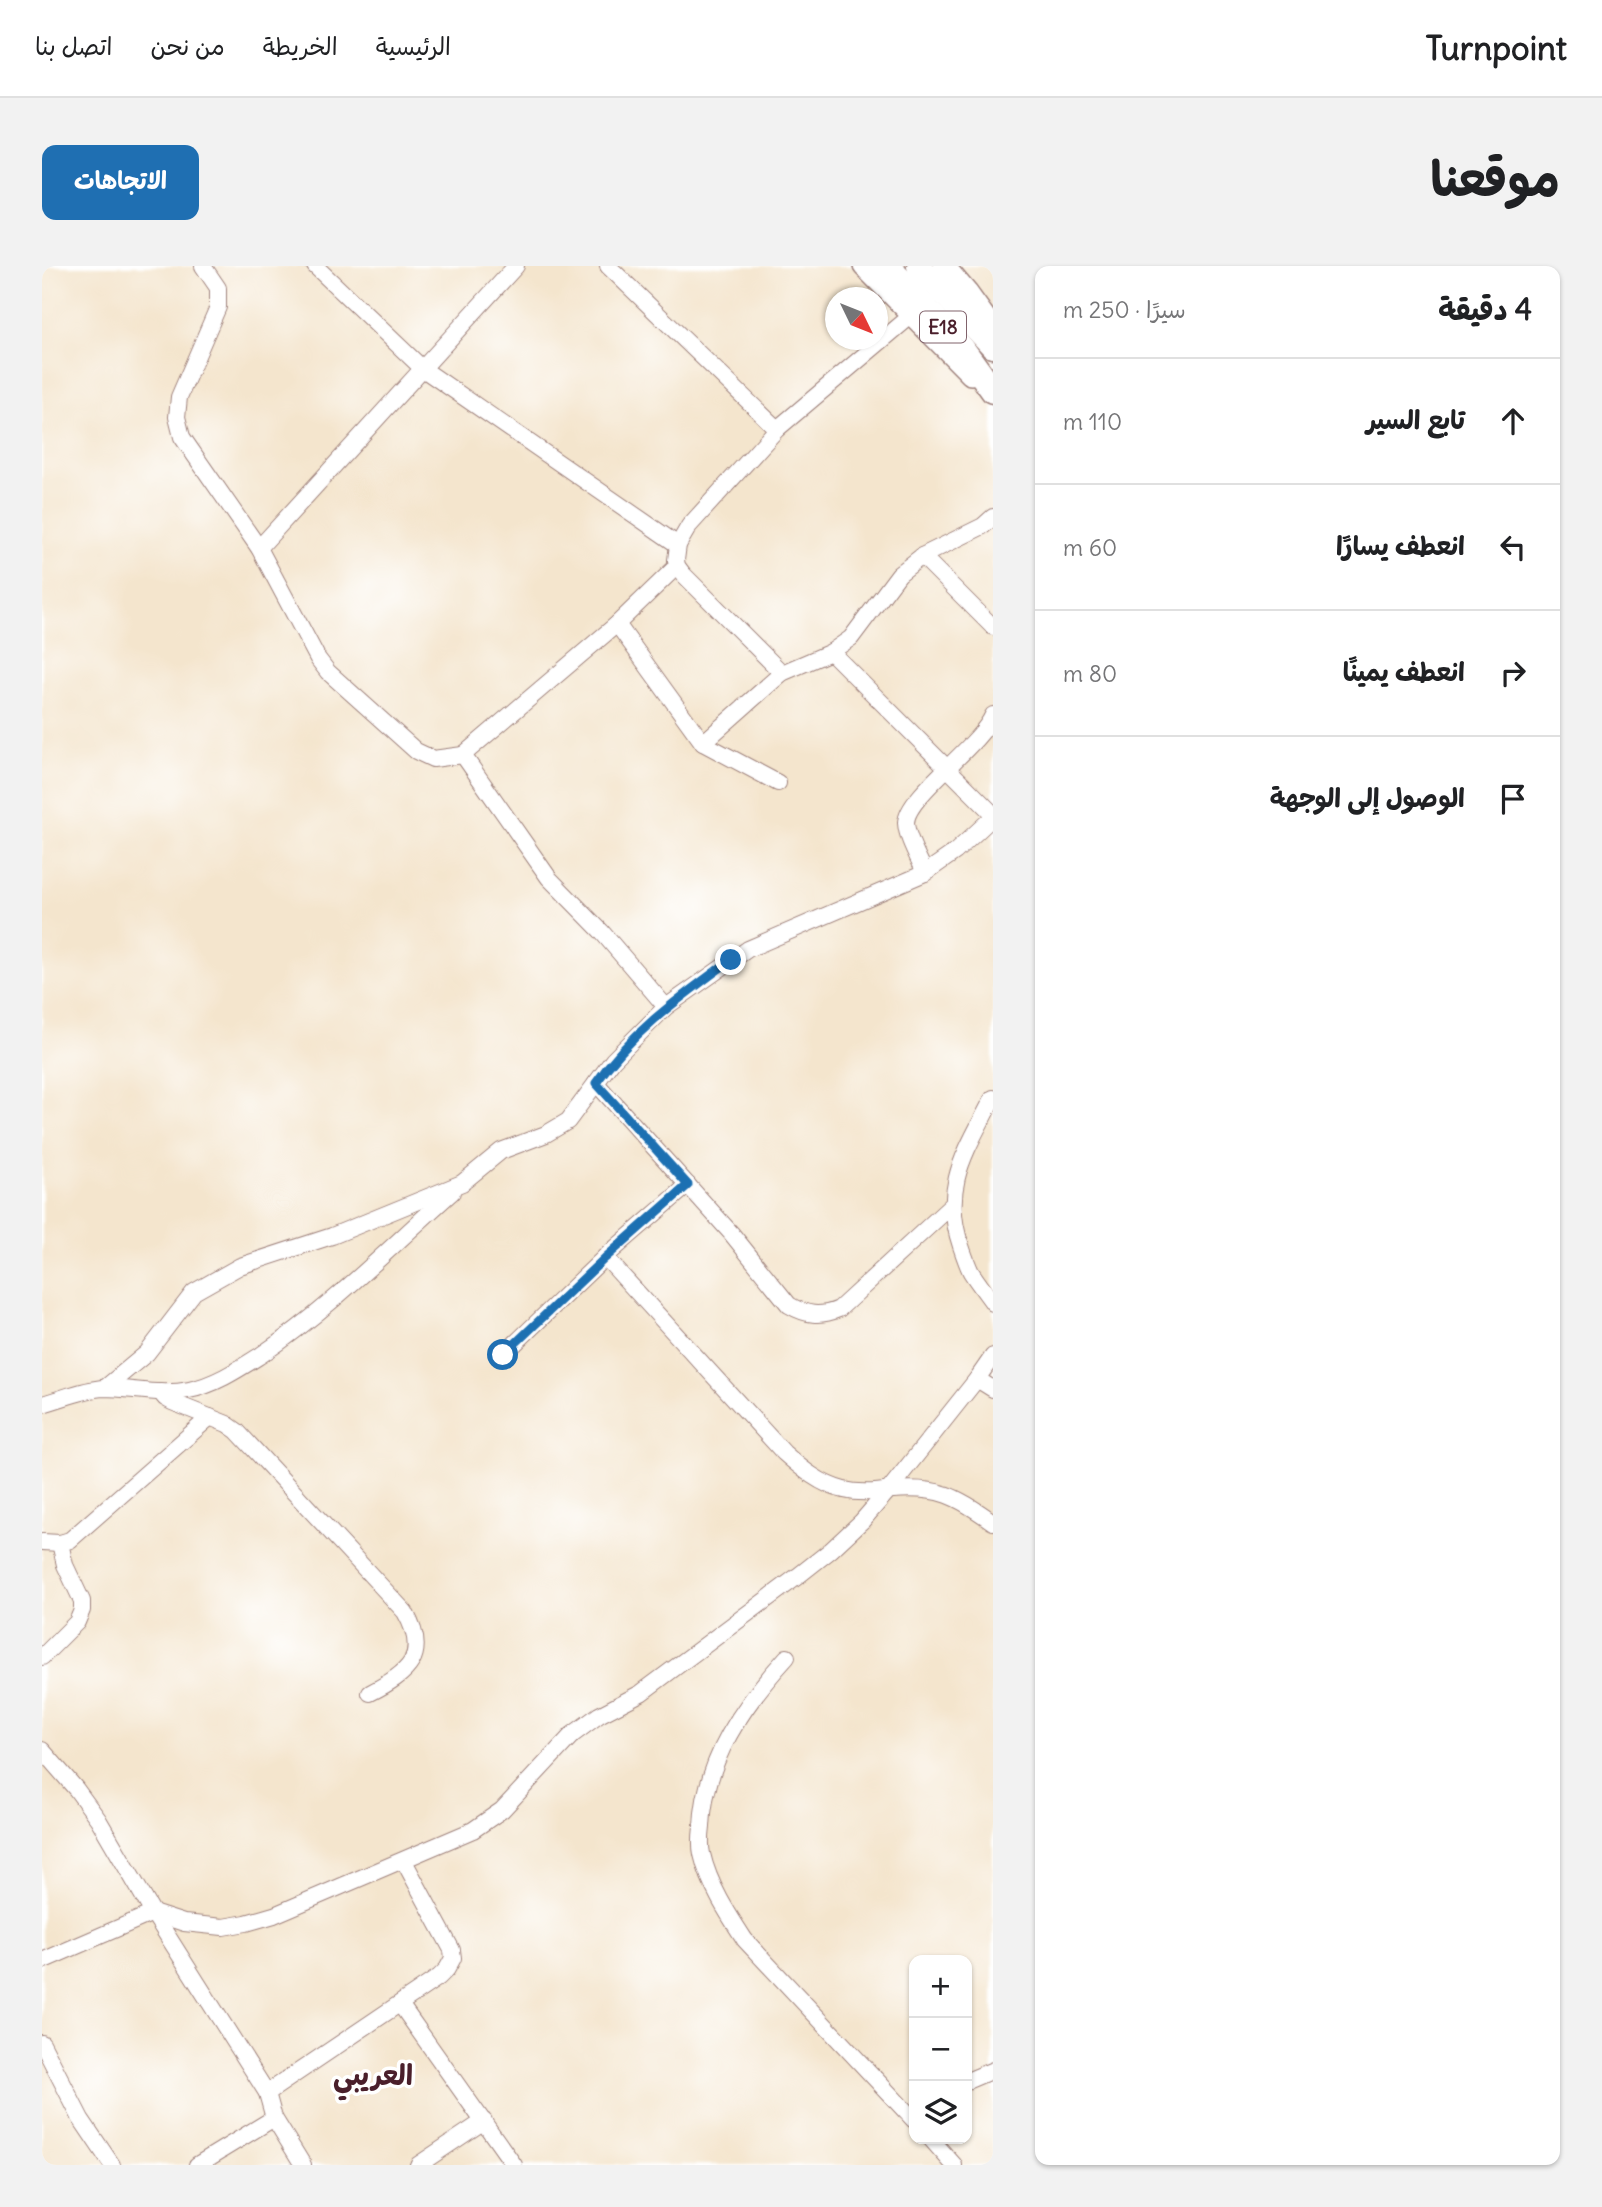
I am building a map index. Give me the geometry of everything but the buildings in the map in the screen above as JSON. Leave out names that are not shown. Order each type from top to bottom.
[{"type":"highway","name":"E18","points":[[888,266],[962,348],[993,394]]},
{"type":"highway","name":"E18","points":[[919,266],[993,346]]},
{"type":"main road","points":[[864,266],[993,394]]},
{"type":"main road","points":[[944,266],[985,310],[993,329]]},
{"type":"street","points":[[203,266],[218,288],[218,307],[179,397],[177,416],[182,437],[260,548],[318,659],[328,672],[425,757],[433,759],[463,755],[617,624],[677,566],[678,545],[689,526],[777,429],[912,315]]},
{"type":"street","points":[[315,266],[423,369],[678,545]]},
{"type":"street","points":[[260,548],[516,266]]},
{"type":"street","points":[[608,266],[777,429]]},
{"type":"street","points":[[703,743],[782,673],[831,652],[851,638],[899,574],[922,556],[983,526],[993,517]]},
{"type":"street","points":[[922,556],[993,627]]},
{"type":"street","points":[[677,566],[782,673]]},
{"type":"street","points":[[617,624],[703,743],[778,783]]},
{"type":"street","points":[[42,1404],[87,1390],[106,1388],[188,1391],[207,1386],[276,1345],[363,1276],[461,1183],[502,1151],[546,1134],[568,1121],[613,1060],[666,1007],[748,949],[925,873],[955,852],[993,816],[831,652]]},
{"type":"street","points":[[925,873],[907,831],[907,818],[912,806],[983,732],[993,715]]},
{"type":"street","points":[[463,755],[549,878],[606,937],[666,1007]]},
{"type":"street","points":[[596,1083],[732,1233],[789,1305],[800,1312],[827,1314],[839,1309],[952,1205]]},
{"type":"street","points":[[993,1098],[960,1167],[952,1205],[957,1233],[970,1270],[993,1303]]},
{"type":"street","points":[[106,1388],[147,1353],[194,1292],[240,1266],[332,1236],[461,1183]]},
{"type":"street","points":[[503,1355],[605,1258],[688,1185]]},
{"type":"street","points":[[605,1258],[793,1461],[822,1482],[842,1490],[864,1493],[914,1488],[939,1491],[964,1501],[993,1522]]},
{"type":"street","points":[[42,1961],[153,1913],[184,1923],[223,1927],[274,1915],[474,1830],[502,1810],[572,1735],[599,1716],[641,1693],[798,1576],[862,1521],[993,1356]]},
{"type":"street","points":[[977,1379],[993,1390]]},
{"type":"street","points":[[160,1392],[172,1402],[227,1424],[244,1438],[405,1612],[415,1630],[417,1647],[410,1664],[395,1680],[370,1693]]},
{"type":"street","points":[[42,1542],[60,1544],[78,1532],[211,1417]]},
{"type":"street","points":[[42,1657],[77,1622],[82,1610],[82,1601],[69,1574],[60,1544]]},
{"type":"street","points":[[787,1657],[761,1685],[730,1732],[709,1780],[702,1812],[701,1852],[711,1882],[745,1940],[908,2105]]},
{"type":"street","points":[[42,1750],[97,1819],[267,2093],[274,2118],[303,2165]]},
{"type":"street","points":[[267,2093],[400,2004],[447,1969],[453,1958],[452,1950],[404,1861]]},
{"type":"street","points":[[400,2004],[514,2165]]},
{"type":"street","points":[[42,2043],[105,2162]]},
{"type":"street","points":[[972,2079],[993,2070]]},
{"type":"street","points":[[197,2165],[274,2118]]},
{"type":"street","points":[[418,2165],[484,2121]]},
{"type":"street","points":[[935,2144],[954,2165]]},
{"type":"district","name":"العريبي","points":[[373,2075]]},
{"type":"route","points":[[503,1355],[563,1296],[688,1185],[596,1083],[613,1060],[666,1007],[731,960]]}]
